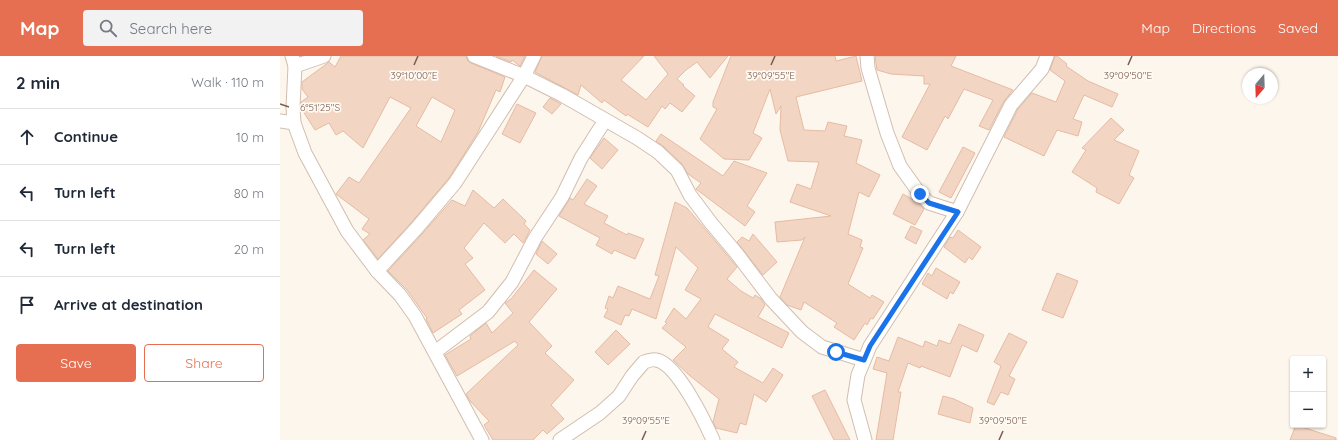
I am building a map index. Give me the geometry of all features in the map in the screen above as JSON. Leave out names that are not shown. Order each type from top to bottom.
[{"type":"street","points":[[324,56],[293,61],[292,107],[294,123],[304,153],[347,231],[377,271],[400,295],[415,316],[482,440]]},
{"type":"street","points":[[474,56],[524,76],[562,95],[637,138],[658,152],[677,170],[690,195],[711,223],[771,299],[802,332],[822,347],[864,360]]},
{"type":"street","points":[[377,271],[416,229],[455,183],[524,76],[534,56]]},
{"type":"street","points":[[867,56],[868,68],[887,132],[900,166],[920,194],[929,203],[958,212]]},
{"type":"street","points":[[865,440],[854,400],[858,375],[870,346],[958,212],[1012,105],[1042,69],[1047,56]]},
{"type":"street","points":[[280,121],[294,123]]},
{"type":"street","points":[[435,352],[488,312],[512,282],[535,238],[562,197],[581,158],[602,125]]},
{"type":"street","points":[[560,440],[600,413],[619,396],[632,376],[644,362],[656,360],[667,365],[681,382],[701,414],[713,440]]},
{"type":"building","points":[[341,56],[466,56],[468,61],[471,63],[505,77],[500,92],[496,90],[478,132],[449,178],[378,259],[363,240],[370,234],[362,229],[369,219],[336,194],[349,177],[359,183],[411,108],[390,97],[363,148],[343,131],[336,135],[329,123],[315,130],[301,108],[301,102],[308,97],[302,89],[302,82],[329,62],[335,67]],"holes":[[[432,97],[455,110],[441,142],[416,126]]]},
{"type":"building","points":[[496,56],[525,56],[520,66],[512,60],[511,62]]},
{"type":"building","points":[[542,56],[644,56],[621,80],[646,100],[668,74],[654,56],[728,56],[710,78],[697,62],[686,70],[677,79],[695,96],[682,112],[670,103],[665,109],[662,106],[648,127],[627,114],[626,116],[604,100],[602,103],[581,85],[578,95],[535,72]]},
{"type":"building","points":[[731,56],[835,56],[836,61],[856,56],[862,81],[796,97],[804,130],[825,131],[828,122],[847,126],[844,136],[862,140],[856,163],[880,175],[869,197],[859,192],[848,234],[862,240],[860,247],[863,248],[848,284],[870,298],[872,295],[884,302],[873,319],[871,318],[867,325],[865,323],[854,340],[834,327],[837,323],[804,302],[801,310],[787,305],[780,297],[805,237],[802,240],[777,242],[775,222],[831,216],[790,202],[797,184],[811,189],[819,162],[788,161],[780,130],[781,106],[776,114],[770,89],[753,133],[762,138],[749,160],[724,159],[700,139],[717,109],[713,107],[713,102]]},
{"type":"building","points":[[875,56],[956,56],[951,66],[1013,90],[1004,101],[989,130],[979,126],[993,100],[964,89],[948,119],[945,116],[927,150],[902,137],[930,84],[924,84],[924,76],[891,74],[877,70]]},
{"type":"building","points":[[1055,56],[1067,64],[1066,66],[1088,81],[1118,94],[1112,107],[1084,95],[1073,119],[1082,122],[1078,136],[1057,130],[1044,156],[1004,137],[1018,109],[1032,93],[1056,102],[1065,81],[1050,70]]},
{"type":"building","points":[[550,98],[561,104],[552,114],[543,107]]},
{"type":"building","points":[[517,104],[536,113],[520,143],[502,134]]},
{"type":"building","points":[[1111,118],[1124,130],[1114,140],[1139,151],[1129,175],[1134,178],[1119,204],[1096,192],[1097,188],[1072,172],[1086,150],[1082,148]]},
{"type":"building","points":[[661,134],[723,176],[734,161],[767,173],[747,206],[755,212],[745,226],[696,189],[701,183],[688,174],[682,164],[656,141]]},
{"type":"building","points":[[604,138],[618,150],[602,169],[590,158]]},
{"type":"building","points":[[963,147],[975,153],[951,198],[939,192]]},
{"type":"building","points":[[587,179],[597,186],[584,204],[608,216],[604,223],[627,235],[628,233],[644,239],[635,259],[614,250],[612,254],[596,245],[600,238],[559,216],[570,198],[573,200]]},
{"type":"building","points":[[473,190],[494,208],[503,199],[526,221],[524,224],[530,230],[523,243],[514,234],[505,243],[484,223],[464,248],[473,258],[465,264],[485,290],[459,310],[462,314],[433,333],[426,319],[427,318],[407,290],[388,271],[452,200],[465,206]]},
{"type":"building","points":[[903,194],[915,201],[924,209],[915,225],[893,214]]},
{"type":"building","points":[[675,202],[687,208],[737,267],[727,279],[741,291],[753,298],[755,295],[761,299],[765,305],[758,317],[789,333],[782,348],[715,314],[708,327],[729,340],[722,349],[738,362],[734,367],[763,383],[773,368],[783,375],[766,402],[754,394],[746,425],[740,423],[737,433],[716,428],[713,422],[719,399],[673,360],[686,347],[662,328],[667,323],[665,322],[674,308],[686,319],[701,299],[685,290],[698,268],[676,247],[656,319],[632,309],[629,316],[625,315],[621,325],[604,317],[608,309],[605,308],[609,296],[613,298],[618,286],[650,299],[659,276],[655,275]]},
{"type":"building","points":[[911,226],[922,231],[916,244],[905,238]]},
{"type":"building","points":[[958,230],[981,247],[972,260],[969,257],[965,263],[944,247],[950,237],[953,238]]},
{"type":"building","points":[[753,234],[777,262],[763,275],[737,242],[742,237],[749,241]]},
{"type":"building","points":[[542,241],[557,254],[548,264],[536,254]]},
{"type":"building","points":[[936,268],[960,282],[953,294],[950,292],[947,299],[922,284],[928,273],[932,276]]},
{"type":"building","points":[[534,270],[557,289],[529,322],[552,346],[545,353],[574,380],[551,405],[564,419],[547,434],[543,430],[533,440],[493,440],[484,425],[489,421],[470,401],[466,394],[518,345],[515,341],[457,376],[445,355],[471,339],[470,336],[486,323],[492,333],[513,313],[505,303],[511,299]]},
{"type":"building","points":[[1057,273],[1078,281],[1063,318],[1042,310]]},
{"type":"building","points":[[959,324],[984,335],[977,352],[962,345],[950,377],[921,366],[920,368],[908,363],[898,392],[901,392],[893,440],[876,440],[887,373],[873,369],[877,357],[889,361],[898,337],[923,347],[925,341],[937,346],[939,340],[950,344]]},
{"type":"building","points":[[616,330],[630,344],[608,365],[595,352]]},
{"type":"building","points":[[1009,333],[1027,342],[1009,376],[1015,379],[1008,395],[1001,392],[994,405],[987,402],[1001,366],[994,362]]},
{"type":"building","points":[[825,390],[850,440],[834,440],[812,396]]},
{"type":"building","points":[[943,396],[954,399],[973,408],[970,423],[938,414]]},
{"type":"building","points":[[1295,428],[1305,428],[1336,438],[1336,440],[1290,440]]},
{"type":"route","points":[[836,352],[864,360],[870,346],[958,212],[929,203],[920,194]]}]
